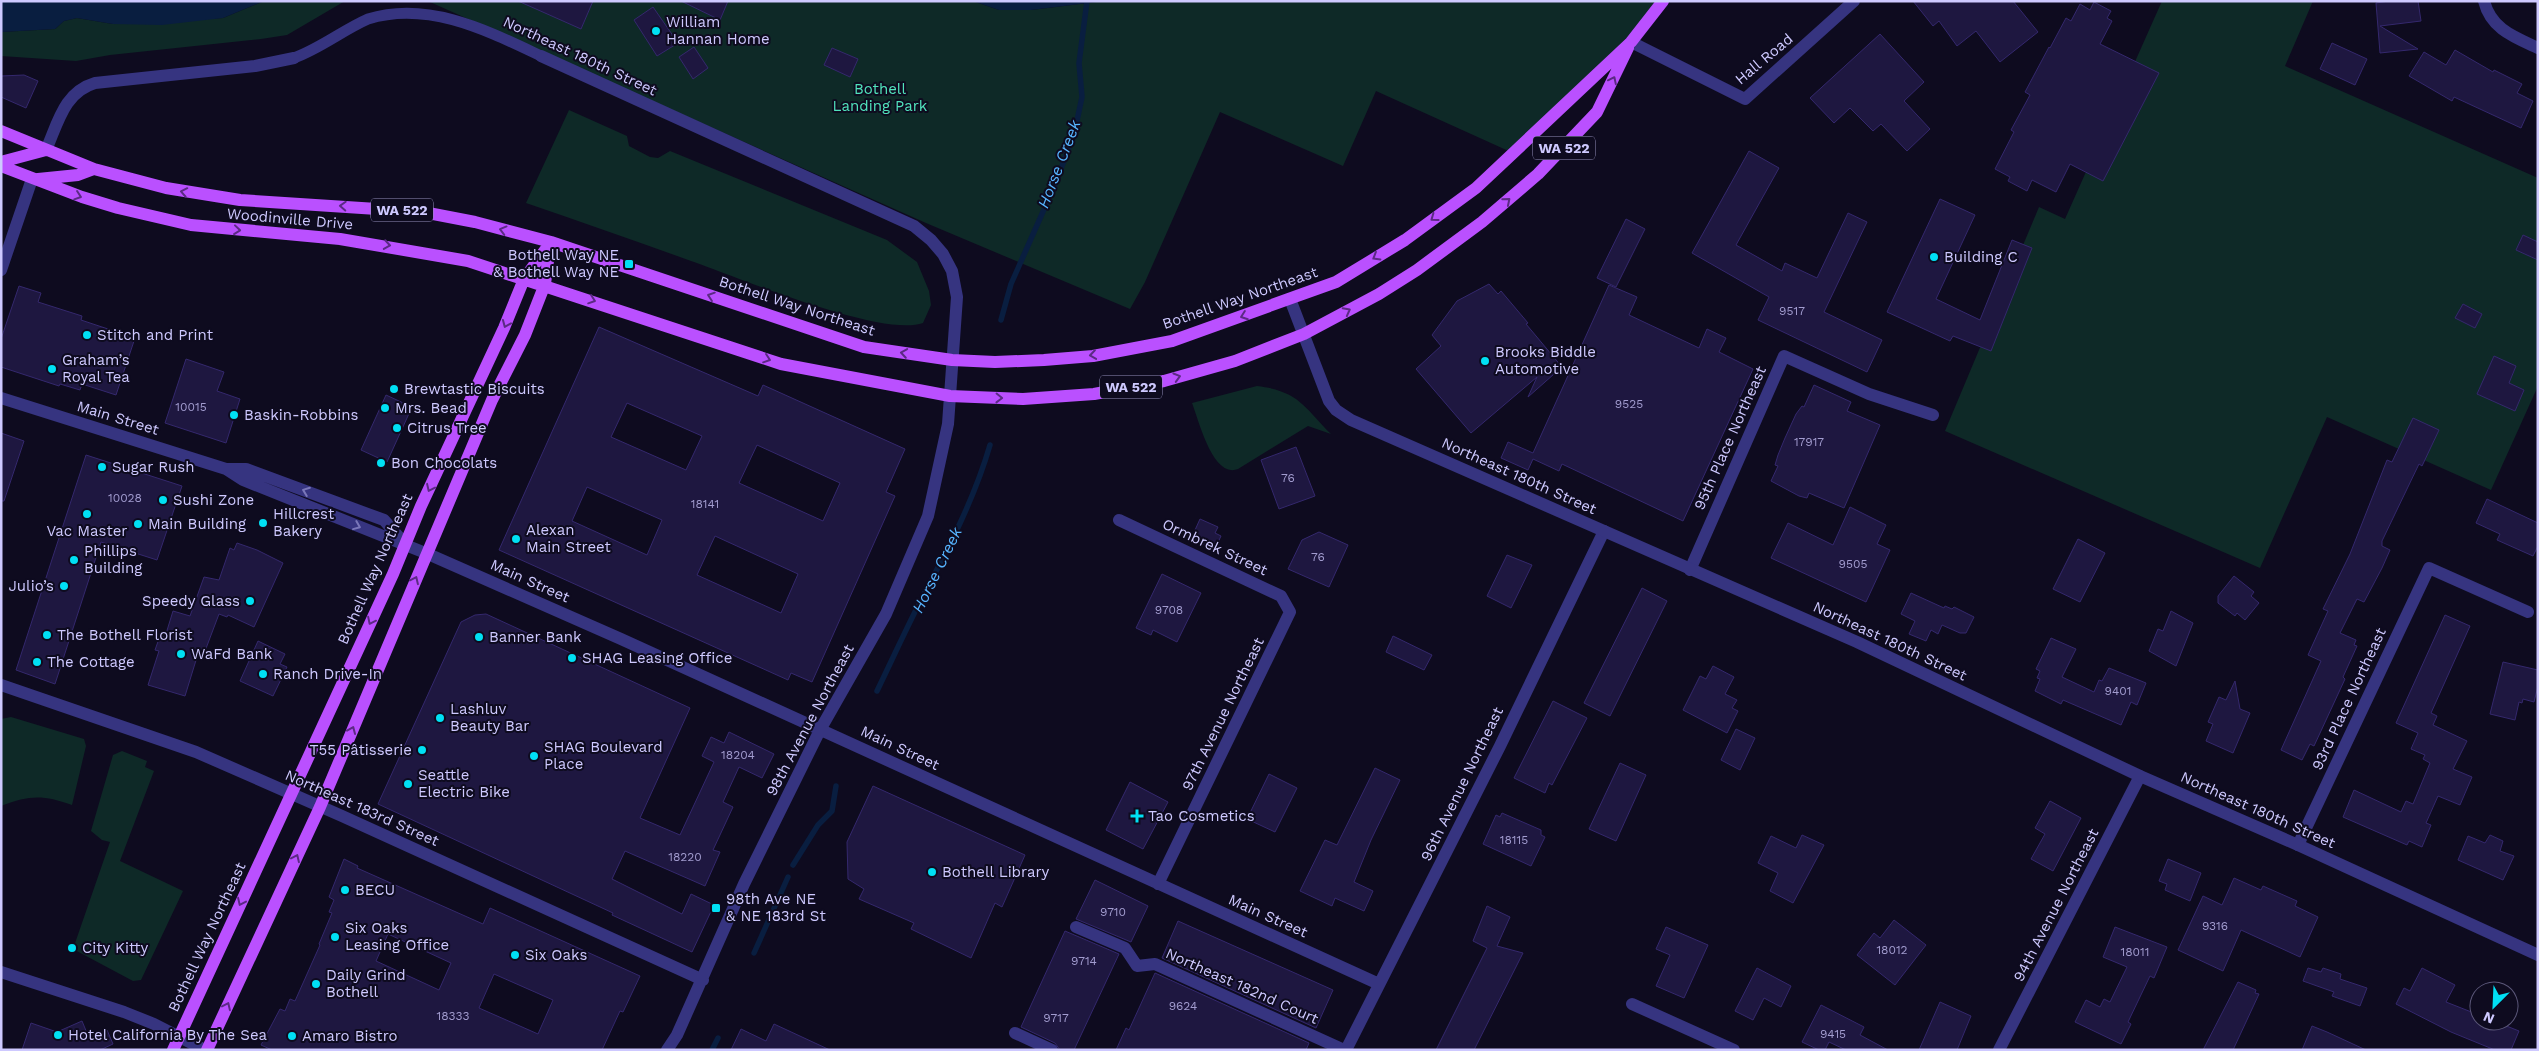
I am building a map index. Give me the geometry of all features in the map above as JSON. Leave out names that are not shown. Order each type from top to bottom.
[{"type":"main road","name":"Bothell Way Northeast","points":[[176,1044],[504,328],[524,279],[550,242],[864,347],[952,360],[995,362],[1093,356],[1172,341],[1336,282],[1405,240],[1476,188],[1632,42],[1663,1]]},
{"type":"main road","name":"Bothell Way Northeast","points":[[721,343],[782,364],[950,396],[1023,399],[1094,394],[1164,381],[1235,361],[1304,334],[1379,294],[1417,270],[1482,222],[1538,174],[1597,112],[1632,42]]},
{"type":"main road","name":"Woodinville Drive","points":[[1,131],[94,169],[139,182],[203,195],[277,202],[385,208],[441,215],[550,242]]},
{"type":"main road","points":[[1,162],[46,150]]},
{"type":"main road","name":"Woodinville Drive","points":[[1,166],[32,179],[118,208],[191,225],[378,244],[468,261],[546,284],[721,343]]},
{"type":"main road","points":[[32,179],[78,175],[94,169]]},
{"type":"main road","points":[[206,1050],[320,807],[492,400],[524,335],[546,284],[550,242]]},
{"type":"street","name":"Hall Road","points":[[1632,42],[1745,99],[1854,1]]},
{"type":"street","points":[[2485,6],[2501,31],[2538,48]]},
{"type":"street","name":"Northeast 180th Street","points":[[46,150],[66,103],[76,91],[95,82],[255,66],[294,58],[310,52],[370,18],[405,11],[432,12],[461,19],[914,226],[931,240],[943,254],[952,271],[957,297],[950,396]]},
{"type":"street","points":[[1,270],[32,179]]},
{"type":"street","name":"Northeast 180th Street","points":[[1290,299],[1329,401],[1336,410],[1351,420],[1857,642],[2140,776],[2298,845],[2538,955]]},
{"type":"street","name":"95th Place Northeast","points":[[1690,570],[1784,356],[1870,394],[1933,415]]},
{"type":"street","name":"98th Avenue Northeast","points":[[667,1050],[702,980],[744,884],[820,730],[886,614],[928,516],[948,424],[950,396]]},
{"type":"street","name":"Main Street","points":[[1,398],[226,469],[246,469],[384,520],[405,544],[1379,984]]},
{"type":"street","name":"Ormbrek Street","points":[[1119,520],[1280,596],[1290,612]]},
{"type":"street","name":"96th Avenue Northeast","points":[[1345,1050],[1500,746],[1604,531]]},
{"type":"street","name":"93rd Place Northeast","points":[[2298,845],[2429,568],[2528,612]]},
{"type":"street","name":"97th Avenue Northeast","points":[[1158,884],[1290,612]]},
{"type":"street","name":"Northeast 183rd Street","points":[[1,685],[196,752],[702,980]]},
{"type":"street","name":"94th Avenue Northeast","points":[[1999,1050],[2140,776]]},
{"type":"street","name":"Northeast 182nd Court","points":[[1076,927],[1125,948],[1137,966],[1155,964],[1345,1050]]},
{"type":"street","points":[[1,972],[124,1012],[154,1024],[176,1044],[206,1050]]},
{"type":"street","points":[[1632,1004],[1734,1050]]},
{"type":"street","points":[[1015,1033],[1052,1050]]},
{"type":"green space","points":[[264,1],[345,1],[287,35],[110,55],[76,61],[1,56],[1,32],[55,29],[64,21],[77,18],[113,24],[223,18]]},
{"type":"green space","name":"Bothell Landing Park","points":[[420,1],[973,1],[999,10],[1031,10],[1104,1],[1663,1],[1513,153],[1376,91],[1343,166],[1220,112],[1145,282],[1130,309],[926,223],[430,2]]},
{"type":"green space","points":[[2162,1],[2313,1],[2285,66],[2538,178],[2538,386],[2491,490],[2327,417],[2260,568],[1945,431],[2039,207],[2065,219]]},
{"type":"green space","points":[[569,110],[627,136],[629,146],[650,157],[658,158],[670,151],[887,240],[917,262],[929,291],[931,305],[923,323],[903,325],[876,322],[809,304],[526,203]]},
{"type":"green space","points":[[1257,386],[1271,388],[1292,396],[1307,408],[1331,434],[1308,426],[1238,469],[1229,470],[1214,457],[1203,434],[1192,403]]},
{"type":"green space","points":[[11,717],[84,739],[86,746],[72,805],[53,799],[29,798],[1,806],[1,719]]},
{"type":"green space","points":[[122,751],[147,761],[145,767],[154,771],[120,861],[183,891],[141,980],[133,981],[73,949],[110,842],[102,840],[91,831],[113,755]]},
{"type":"water","points":[[1,1],[264,1],[223,18],[162,25],[113,24],[77,18],[64,21],[55,29],[1,32]]},
{"type":"water","points":[[973,1],[1104,1],[1031,10],[999,10]]},
{"type":"building","points":[[518,1],[593,1],[581,29]]},
{"type":"building","points":[[681,1],[728,1],[720,20]]},
{"type":"building","points":[[1913,1],[2013,1],[2038,32],[2000,62],[1976,31],[1957,46],[1939,21],[1933,26]]},
{"type":"building","points":[[2418,1],[2421,21],[2380,26],[2418,49],[2380,53],[2376,3]]},
{"type":"building","points":[[2094,2],[2111,11],[2107,18],[2112,21],[2100,44],[2159,73],[2103,181],[2070,164],[2056,192],[2032,180],[2027,191],[2008,181],[2010,177],[1995,169],[2014,132],[2011,130],[2030,95],[2025,92],[2066,18],[2071,21],[2080,4],[2090,10]]},
{"type":"building","name":"William Hannan Home","points":[[653,7],[678,43],[657,56],[634,20]]},
{"type":"building","points":[[1880,34],[1924,82],[1904,101],[1930,129],[1907,151],[1881,124],[1873,131],[1850,108],[1834,123],[1810,98]]},
{"type":"building","points":[[2332,43],[2367,59],[2355,85],[2320,69]]},
{"type":"building","points":[[694,47],[708,68],[693,79],[679,57]]},
{"type":"building","points":[[832,48],[858,59],[850,77],[824,65]]},
{"type":"building","points":[[2455,50],[2493,72],[2494,70],[2522,84],[2517,93],[2533,101],[2521,128],[2454,97],[2452,101],[2409,76],[2424,52],[2446,65]]},
{"type":"building","points":[[24,75],[38,81],[26,108],[1,97],[1,76]]},
{"type":"building","points":[[1749,151],[1779,168],[1736,245],[1782,271],[1785,263],[1817,278],[1848,213],[1867,222],[1824,312],[1882,340],[1867,372],[1758,320],[1769,297],[1692,253]]},
{"type":"building","name":"Building C","points":[[1940,199],[1975,215],[1936,299],[1980,320],[2012,240],[2032,248],[1991,351],[1953,336],[1950,341],[1887,312]]},
{"type":"building","points":[[1626,219],[1645,229],[1616,287],[1597,278]]},
{"type":"building","points":[[2523,235],[2538,242],[2538,260],[2516,250]]},
{"type":"building","name":"Brooks Biddle Automotive","points":[[1489,284],[1498,294],[1501,291],[1562,367],[1528,397],[1537,377],[1471,433],[1416,369],[1441,346],[1432,335],[1457,301]]},
{"type":"building","points":[[1609,285],[1637,297],[1629,315],[1699,348],[1707,329],[1726,338],[1719,352],[1753,369],[1683,521],[1562,464],[1559,471],[1533,459],[1528,470],[1501,458],[1508,442],[1533,453]]},
{"type":"building","points":[[19,286],[41,293],[38,302],[82,316],[81,320],[135,338],[116,395],[82,384],[80,390],[60,384],[59,386],[1,367],[1,339]]},
{"type":"building","points":[[2463,304],[2482,314],[2475,328],[2455,318]]},
{"type":"building","points":[[599,327],[758,396],[763,385],[905,449],[886,492],[895,496],[812,682],[791,673],[788,680],[499,550]],"holes":[[[627,403],[702,436],[686,470],[611,437]],[[757,445],[840,483],[823,521],[739,483]],[[587,487],[662,520],[647,555],[572,521]],[[715,536],[798,574],[781,613],[697,575]]]},
{"type":"building","points":[[2494,356],[2516,366],[2509,383],[2524,390],[2515,411],[2477,394]]},
{"type":"building","points":[[186,359],[224,372],[217,391],[240,399],[226,443],[165,423]]},
{"type":"building","points":[[1814,385],[1851,402],[1847,411],[1880,425],[1844,508],[1809,493],[1807,498],[1799,496],[1771,481],[1778,466],[1775,465],[1785,438],[1796,414],[1802,406],[1804,407]]},
{"type":"building","points":[[386,395],[412,407],[387,462],[361,450]]},
{"type":"building","points":[[2413,418],[2439,430],[2422,466],[2419,464],[2382,541],[2382,546],[2390,550],[2382,568],[2364,602],[2357,599],[2340,633],[2356,640],[2354,645],[2357,646],[2343,677],[2345,679],[2314,746],[2310,744],[2302,760],[2281,750],[2321,661],[2308,655],[2328,611],[2323,609],[2350,554],[2387,460],[2392,462]]},
{"type":"building","points":[[1,433],[24,441],[4,501],[1,501]]},
{"type":"building","points":[[1296,447],[1315,496],[1279,509],[1261,460]]},
{"type":"building","name":"Phillips Building","points":[[86,455],[182,486],[157,560],[101,542],[55,684],[16,670]]},
{"type":"building","points":[[2487,499],[2538,523],[2538,546],[2533,556],[2497,540],[2500,534],[2476,523]]},
{"type":"building","points":[[1850,507],[1886,525],[1877,544],[1890,550],[1866,602],[1771,558],[1788,523],[1833,545]]},
{"type":"building","points":[[1200,519],[1218,527],[1215,533],[1221,536],[1215,549],[1191,539]]},
{"type":"building","points":[[1319,532],[1348,545],[1329,587],[1288,569],[1302,540]]},
{"type":"building","points":[[2078,539],[2105,553],[2080,602],[2053,589]]},
{"type":"building","points":[[237,543],[257,550],[283,563],[254,627],[228,615],[227,617],[219,614],[202,659],[197,657],[185,696],[148,685],[159,651],[155,650],[160,636],[165,637],[173,611],[190,616],[204,577],[219,580],[230,548],[234,550]]},
{"type":"building","points":[[1507,555],[1532,565],[1511,608],[1487,596]]},
{"type":"building","points":[[1162,574],[1201,593],[1177,642],[1153,630],[1151,635],[1136,628]]},
{"type":"building","points":[[2234,576],[2254,592],[2251,596],[2259,603],[2245,620],[2237,613],[2235,616],[2218,603],[2218,596]]},
{"type":"building","points":[[1642,588],[1667,601],[1610,716],[1584,703]]},
{"type":"building","points":[[1911,593],[1944,608],[1945,606],[1952,609],[1954,607],[1974,617],[1966,633],[1960,633],[1942,625],[1938,634],[1931,630],[1926,641],[1909,634],[1915,621],[1901,614]]},
{"type":"building","points":[[2171,611],[2193,623],[2176,666],[2149,651],[2158,629],[2163,631]]},
{"type":"building","name":"SHAG Boulevard Place","points":[[486,614],[690,708],[640,818],[680,835],[714,762],[702,756],[711,737],[724,743],[729,732],[774,754],[762,778],[739,767],[723,802],[733,807],[713,850],[720,852],[705,886],[625,851],[612,879],[682,914],[691,894],[714,905],[692,952],[612,915],[613,913],[378,804],[461,622],[475,615]]},
{"type":"building","points":[[2445,615],[2470,626],[2431,713],[2437,716],[2433,725],[2467,741],[2453,769],[2472,777],[2460,805],[2438,796],[2426,823],[2431,825],[2422,847],[2409,841],[2407,845],[2343,817],[2354,790],[2401,812],[2406,801],[2413,804],[2430,763],[2423,759],[2425,755],[2411,749],[2418,733],[2396,723]]},
{"type":"building","points":[[1393,636],[1432,655],[1424,670],[1386,652]]},
{"type":"building","points":[[2051,638],[2076,649],[2062,677],[2094,692],[2099,680],[2102,681],[2109,668],[2146,683],[2137,705],[2131,702],[2121,725],[2063,700],[2061,704],[2035,691],[2040,679],[2037,678],[2040,671],[2036,669]]},
{"type":"building","name":"Ranch Drive-In","points":[[258,641],[285,654],[280,664],[287,667],[273,696],[240,681]]},
{"type":"building","points":[[2503,662],[2538,670],[2538,686],[2534,702],[2523,699],[2522,703],[2519,702],[2515,720],[2490,714]]},
{"type":"building","points":[[1713,666],[1734,677],[1725,694],[1737,700],[1732,708],[1738,711],[1727,733],[1683,710],[1700,676],[1706,679]]},
{"type":"building","points":[[2235,681],[2240,709],[2250,713],[2233,753],[2206,741],[2213,724],[2208,722],[2219,697],[2226,700]]},
{"type":"building","points":[[1553,701],[1587,718],[1552,785],[1549,783],[1545,793],[1514,778]]},
{"type":"building","points":[[1736,729],[1755,738],[1740,770],[1721,760]]},
{"type":"building","points":[[1620,763],[1646,775],[1616,841],[1589,829]]},
{"type":"building","points":[[1375,768],[1400,780],[1371,840],[1354,882],[1373,891],[1364,911],[1335,898],[1332,906],[1300,891],[1325,840],[1337,845]]},
{"type":"building","points":[[1269,774],[1297,788],[1275,832],[1247,819]]},
{"type":"building","name":"Tao Cosmetics","points":[[1130,782],[1168,802],[1143,849],[1106,830]]},
{"type":"building","name":"Bothell Library","points":[[873,786],[1025,855],[1002,907],[995,903],[971,958],[911,929],[914,923],[859,899],[864,889],[848,879],[847,842]]},
{"type":"building","points":[[2050,801],[2081,818],[2053,871],[2031,859],[2045,834],[2035,828]]},
{"type":"building","points":[[1502,813],[1541,830],[1541,835],[1545,837],[1531,866],[1483,844],[1496,815],[1500,817]]},
{"type":"building","points":[[1802,835],[1824,845],[1793,903],[1770,891],[1778,873],[1758,863],[1771,836],[1796,848]]},
{"type":"building","points":[[2490,835],[2503,841],[2500,851],[2514,856],[2503,880],[2458,860],[2468,836],[2485,843]]},
{"type":"building","name":"Six Oaks","points":[[344,859],[358,866],[357,868],[483,924],[490,908],[640,976],[623,1012],[620,1011],[602,1050],[272,1050],[261,1045],[280,1009],[285,1011],[290,999],[295,1001],[332,913],[329,912],[334,900],[329,897]],"holes":[[[388,934],[451,963],[439,990],[376,961]],[[494,974],[553,1000],[538,1034],[479,1008]]]},
{"type":"building","points":[[2168,859],[2201,873],[2190,901],[2165,890],[2167,884],[2159,881]]},
{"type":"building","points":[[2234,878],[2261,890],[2263,886],[2297,901],[2295,906],[2318,917],[2300,957],[2241,930],[2223,971],[2178,950],[2203,896],[2222,905]]},
{"type":"building","points":[[1095,880],[1148,906],[1131,942],[1076,919]]},
{"type":"building","points":[[1487,906],[1510,917],[1497,946],[1523,953],[1474,1050],[1436,1050],[1487,948],[1473,941]]},
{"type":"building","points":[[1894,920],[1926,945],[1895,985],[1857,955],[1874,933],[1880,938]]},
{"type":"building","points":[[1178,921],[1333,990],[1316,1028],[1162,958]]},
{"type":"building","points":[[1666,927],[1708,945],[1684,998],[1656,986],[1670,955],[1656,949]]},
{"type":"building","points":[[2115,927],[2167,947],[2154,978],[2150,976],[2128,1022],[2131,1024],[2121,1044],[2075,1022],[2086,1000],[2100,1007],[2104,999],[2110,1002],[2127,967],[2103,957]]},
{"type":"building","points":[[1065,931],[1119,954],[1074,1050],[1060,1050],[1055,1043],[1021,1027]]},
{"type":"building","points":[[1757,968],[1791,986],[1781,1007],[1764,998],[1753,1020],[1735,1011]]},
{"type":"building","points":[[2308,968],[2321,972],[2323,968],[2341,974],[2340,979],[2367,988],[2360,1006],[2332,996],[2334,992],[2303,981]]},
{"type":"building","points":[[2422,968],[2455,985],[2446,1002],[2469,1011],[2469,1031],[2519,1031],[2511,1050],[2495,1050],[2451,1032],[2396,1004],[2404,988],[2410,991]]},
{"type":"building","points":[[1155,973],[1309,1043],[1306,1050],[1116,1050],[1126,1028],[1129,1030]]},
{"type":"building","points":[[2238,982],[2256,990],[2255,993],[2259,994],[2233,1050],[2203,1050]]},
{"type":"building","points":[[1940,1002],[1971,1016],[1957,1050],[1919,1050]]},
{"type":"building","points":[[1821,1005],[1864,1027],[1860,1035],[1888,1050],[1846,1050],[1829,1042],[1825,1050],[1819,1050],[1802,1042]]},
{"type":"building","name":"Hotel California By The Sea","points":[[82,1021],[89,1038],[107,1030],[113,1044],[100,1050],[22,1050],[31,1023],[57,1032]]},
{"type":"building","points":[[774,1024],[830,1050],[731,1050],[741,1029],[766,1041]]},
{"type":"building","points":[[2312,1026],[2327,1032],[2366,1050],[2302,1050]]},
{"type":"waterway","name":"Horse Creek","points":[[1001,320],[1011,284],[1057,180],[1075,130],[1082,97],[1079,63],[1087,1]]},
{"type":"waterway","name":"Horse Creek","points":[[877,691],[910,621],[960,524],[990,445]]},
{"type":"waterway","name":"Horse Creek","points":[[793,865],[818,825],[832,811],[836,786]]},
{"type":"waterway","name":"Horse Creek","points":[[754,953],[788,877]]},
{"type":"waterway","name":"Horse Creek","points":[[712,1050],[718,1038]]},
{"type":"place","name":"William Hannan Home","points":[[656,31]]},
{"type":"place","name":"Building C","points":[[1934,257]]},
{"type":"place","name":"Bothell Way NE & Bothell Way NE","points":[[629,264]]},
{"type":"place","name":"Stitch and Print","points":[[87,335]]},
{"type":"place","name":"Brooks Biddle Automotive","points":[[1485,361]]},
{"type":"place","name":"Graham’s Royal Tea","points":[[52,369]]},
{"type":"place","name":"Brewtastic Biscuits","points":[[394,389]]},
{"type":"place","name":"Mrs. Bead","points":[[385,408]]},
{"type":"place","name":"Baskin-Robbins","points":[[234,415]]},
{"type":"place","name":"Citrus Tree","points":[[397,428]]},
{"type":"place","name":"Bon Chocolats","points":[[381,463]]},
{"type":"place","name":"Sugar Rush","points":[[102,467]]},
{"type":"place","name":"Sushi Zone","points":[[163,500]]},
{"type":"place","name":"Vac Master","points":[[87,514]]},
{"type":"place","name":"Hillcrest Bakery","points":[[263,523]]},
{"type":"place","name":"Main Building","points":[[138,524]]},
{"type":"place","name":"Alexan Main Street","points":[[516,539]]},
{"type":"place","name":"Phillips Building","points":[[74,560]]},
{"type":"place","name":"Julio’s","points":[[64,586]]},
{"type":"place","name":"Speedy Glass","points":[[250,601]]},
{"type":"place","name":"The Bothell Florist","points":[[47,635]]},
{"type":"place","name":"Banner Bank","points":[[479,637]]},
{"type":"place","name":"WaFd Bank","points":[[181,654]]},
{"type":"place","name":"SHAG Leasing Office","points":[[572,658]]},
{"type":"place","name":"The Cottage","points":[[37,662]]},
{"type":"place","name":"Ranch Drive-In","points":[[263,674]]},
{"type":"place","name":"Lashluv Beauty Bar","points":[[440,718]]},
{"type":"place","name":"T55 Pâtisserie","points":[[422,750]]},
{"type":"place","name":"SHAG Boulevard Place","points":[[534,756]]},
{"type":"place","name":"Seattle Electric Bike","points":[[408,784]]},
{"type":"place","name":"Tao Cosmetics","points":[[1137,816]]},
{"type":"place","name":"Bothell Library","points":[[932,872]]},
{"type":"place","name":"BECU","points":[[345,890]]},
{"type":"place","name":"98th Ave NE & NE 183rd St","points":[[716,908]]},
{"type":"place","name":"Six Oaks Leasing Office","points":[[335,937]]},
{"type":"place","name":"City Kitty","points":[[72,948]]},
{"type":"place","name":"Six Oaks","points":[[515,955]]},
{"type":"place","name":"Daily Grind Bothell","points":[[316,984]]},
{"type":"place","name":"Hotel California By The Sea","points":[[58,1035]]},
{"type":"place","name":"Amaro Bistro","points":[[292,1036]]}]
